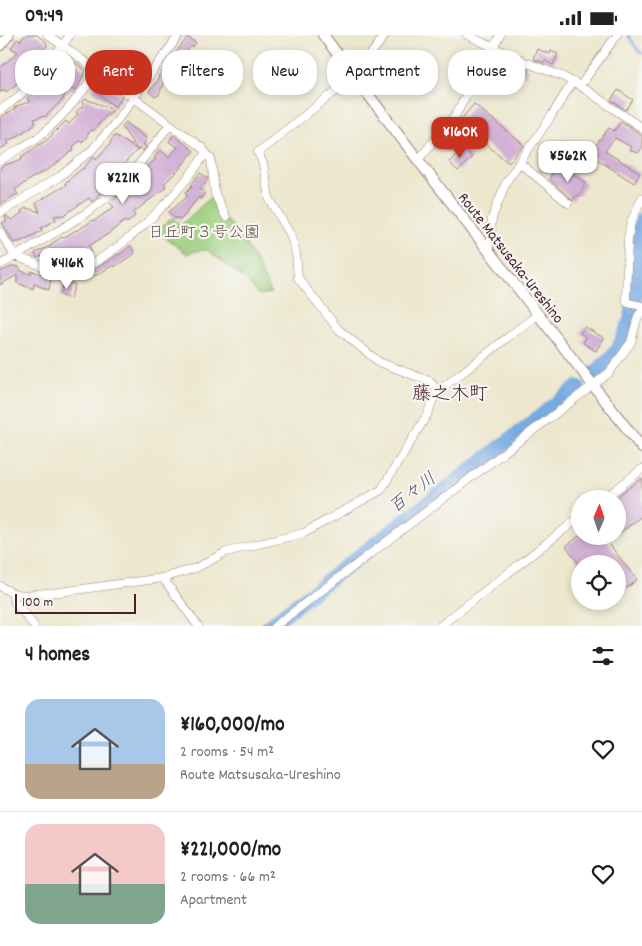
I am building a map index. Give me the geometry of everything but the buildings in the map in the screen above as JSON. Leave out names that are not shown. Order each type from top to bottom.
[{"type":"main road","name":"Route Matsusaka-Ureshino","points":[[323,35],[335,50]]},
{"type":"main road","name":"Route Matsusaka-Ureshino","points":[[369,95],[642,448]]},
{"type":"street","points":[[0,46],[9,35]]},
{"type":"street","points":[[48,35],[85,62]]},
{"type":"street","points":[[0,110],[39,77],[70,35]]},
{"type":"street","points":[[0,213],[58,177],[83,158],[106,135],[179,35]]},
{"type":"street","points":[[374,50],[385,35]]},
{"type":"street","points":[[467,35],[527,63],[562,76],[642,128]]},
{"type":"street","points":[[418,160],[456,114],[500,35]]},
{"type":"street","points":[[488,249],[492,218],[506,182],[550,119],[570,86],[577,84],[617,35]]},
{"type":"street","points":[[0,161],[29,143],[52,125],[85,89]]},
{"type":"street","points":[[130,95],[201,147],[211,159],[215,194],[226,217]]},
{"type":"street","points":[[331,95],[258,152],[263,164],[269,198],[290,234],[296,253],[298,278],[338,329],[379,362],[429,381],[437,389]]},
{"type":"street","points":[[0,265],[86,213],[103,200],[140,165],[170,124]]},
{"type":"street","points":[[0,232],[15,256],[71,277],[118,246],[148,221],[184,183],[206,153]]},
{"type":"street","points":[[520,163],[568,203]]},
{"type":"street","points":[[275,626],[609,373],[631,342],[641,307],[628,303],[626,299],[628,238],[631,222],[642,199]]},
{"type":"street","points":[[0,585],[12,593],[22,595],[60,592],[163,578],[196,569],[226,552],[304,533],[381,490],[426,415],[437,389],[445,386],[538,314]]},
{"type":"street","points":[[615,490],[642,469]]},
{"type":"street","points":[[440,626],[571,524]]},
{"type":"street","points":[[163,578],[198,626]]},
{"type":"street","points":[[12,593],[14,601],[34,626]]},
{"type":"green space","name":"日丘町３号公園","points":[[212,196],[225,220],[237,231],[244,241],[271,293],[258,295],[246,280],[207,250],[187,254],[157,231],[172,218],[181,225]]},
{"type":"waterway","points":[[628,35],[639,52],[642,53]]},
{"type":"waterway","name":"百々川","points":[[595,374],[618,350],[631,319],[636,290],[638,233],[642,220]]},
{"type":"waterway","name":"百々川","points":[[269,626],[578,387]]},
{"type":"district","name":"藤之木町","points":[[450,392]]}]
